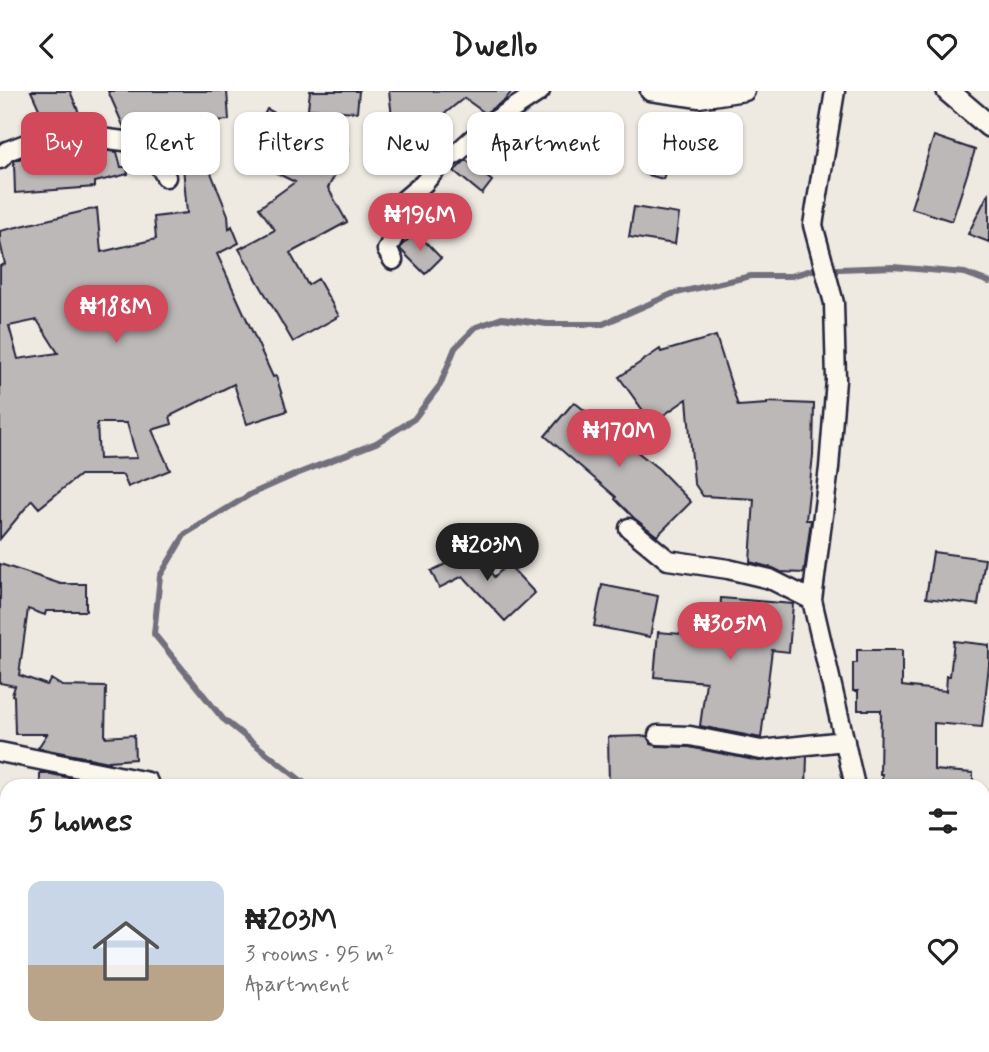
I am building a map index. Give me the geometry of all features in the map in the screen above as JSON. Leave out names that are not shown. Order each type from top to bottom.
[{"type":"street","points":[[393,260],[387,250],[400,224],[397,210],[404,200],[424,184],[440,164],[488,125],[540,91]]},
{"type":"street","points":[[650,91],[699,98],[745,91]]},
{"type":"street","points":[[835,91],[813,225],[834,303],[836,380],[829,468],[812,600],[853,779]]},
{"type":"street","points":[[948,91],[989,126]]},
{"type":"street","points":[[0,159],[7,151],[31,142],[63,137],[100,138],[132,142],[155,158],[166,177]]},
{"type":"street","points":[[629,528],[668,560],[728,569],[770,579],[812,600]]},
{"type":"street","points":[[659,735],[690,736],[761,750],[845,741]]},
{"type":"street","points":[[0,752],[133,779]]},
{"type":"building","points":[[31,91],[70,91],[79,112],[40,112]]},
{"type":"building","points":[[108,91],[227,91],[229,120],[220,121],[220,112],[121,112],[121,121]]},
{"type":"building","points":[[310,91],[359,91],[357,112],[308,109]]},
{"type":"building","points":[[389,91],[512,91],[505,100],[487,112],[464,98],[447,112],[391,112]]},
{"type":"building","points":[[934,136],[975,150],[952,221],[911,208]]},
{"type":"building","points":[[107,151],[117,152],[121,175],[124,175],[95,182],[95,187],[15,193],[14,161],[21,158],[21,175],[107,175]]},
{"type":"building","points":[[466,160],[467,175],[485,175],[492,181],[482,194],[454,171]]},
{"type":"building","points":[[184,175],[212,175],[228,215],[229,229],[232,226],[239,243],[217,254],[273,377],[276,376],[287,411],[247,424],[234,384],[170,416],[172,424],[152,430],[170,470],[128,487],[123,475],[80,475],[39,508],[32,500],[0,539],[0,266],[5,264],[0,231],[97,208],[101,252],[156,239],[154,217],[187,213]],"holes":[[[37,320],[58,353],[18,359],[9,326]],[[97,423],[127,423],[137,458],[99,459]]]},
{"type":"building","points":[[280,175],[335,175],[328,188],[347,222],[290,253],[308,285],[318,279],[339,316],[293,342],[239,249],[275,230],[259,208],[295,182]]},
{"type":"building","points":[[649,175],[664,175],[663,179]]},
{"type":"building","points":[[989,192],[989,242],[968,234]]},
{"type":"building","points":[[634,207],[679,214],[675,244],[629,237]]},
{"type":"building","points":[[416,232],[441,258],[425,274],[400,249]]},
{"type":"building","points":[[716,336],[738,406],[767,402],[814,404],[813,455],[806,520],[811,520],[804,573],[781,572],[750,562],[754,499],[703,496],[694,483],[687,399],[652,423],[619,377],[660,349],[661,352]]},
{"type":"building","points":[[574,402],[659,469],[691,502],[657,536],[545,436]]},
{"type":"building","points":[[476,549],[494,577],[508,564],[535,593],[505,621],[463,576],[439,588],[431,571]]},
{"type":"building","points":[[933,552],[985,559],[978,605],[926,598]]},
{"type":"building","points":[[0,564],[61,584],[86,584],[86,611],[46,611],[45,615],[28,609],[19,675],[47,685],[51,679],[62,686],[106,687],[105,737],[134,735],[135,759],[109,762],[38,748],[47,734],[15,734],[12,695],[15,686],[0,683]]},
{"type":"building","points":[[602,585],[658,596],[650,637],[594,626]]},
{"type":"building","points":[[721,598],[793,604],[789,652],[772,650],[761,738],[700,726],[706,682],[654,677],[658,632],[719,637]]},
{"type":"building","points":[[954,641],[989,645],[982,727],[934,723],[934,770],[973,773],[973,779],[882,779],[881,710],[858,710],[858,691],[853,691],[853,663],[857,663],[857,650],[902,650],[902,686],[946,691],[947,676],[950,676]]},
{"type":"building","points":[[647,736],[651,744],[657,746],[689,747],[759,761],[807,756],[806,779],[609,779],[608,737]]},
{"type":"building","points":[[40,773],[46,773],[75,779],[40,779]]},
{"type":"waterway","points":[[299,779],[223,719],[154,634],[160,576],[185,534],[251,494],[376,443],[414,419],[440,385],[455,348],[476,327],[502,318],[547,324],[603,324],[672,294],[751,276],[791,276],[812,270],[893,267],[965,273],[989,282]]}]
